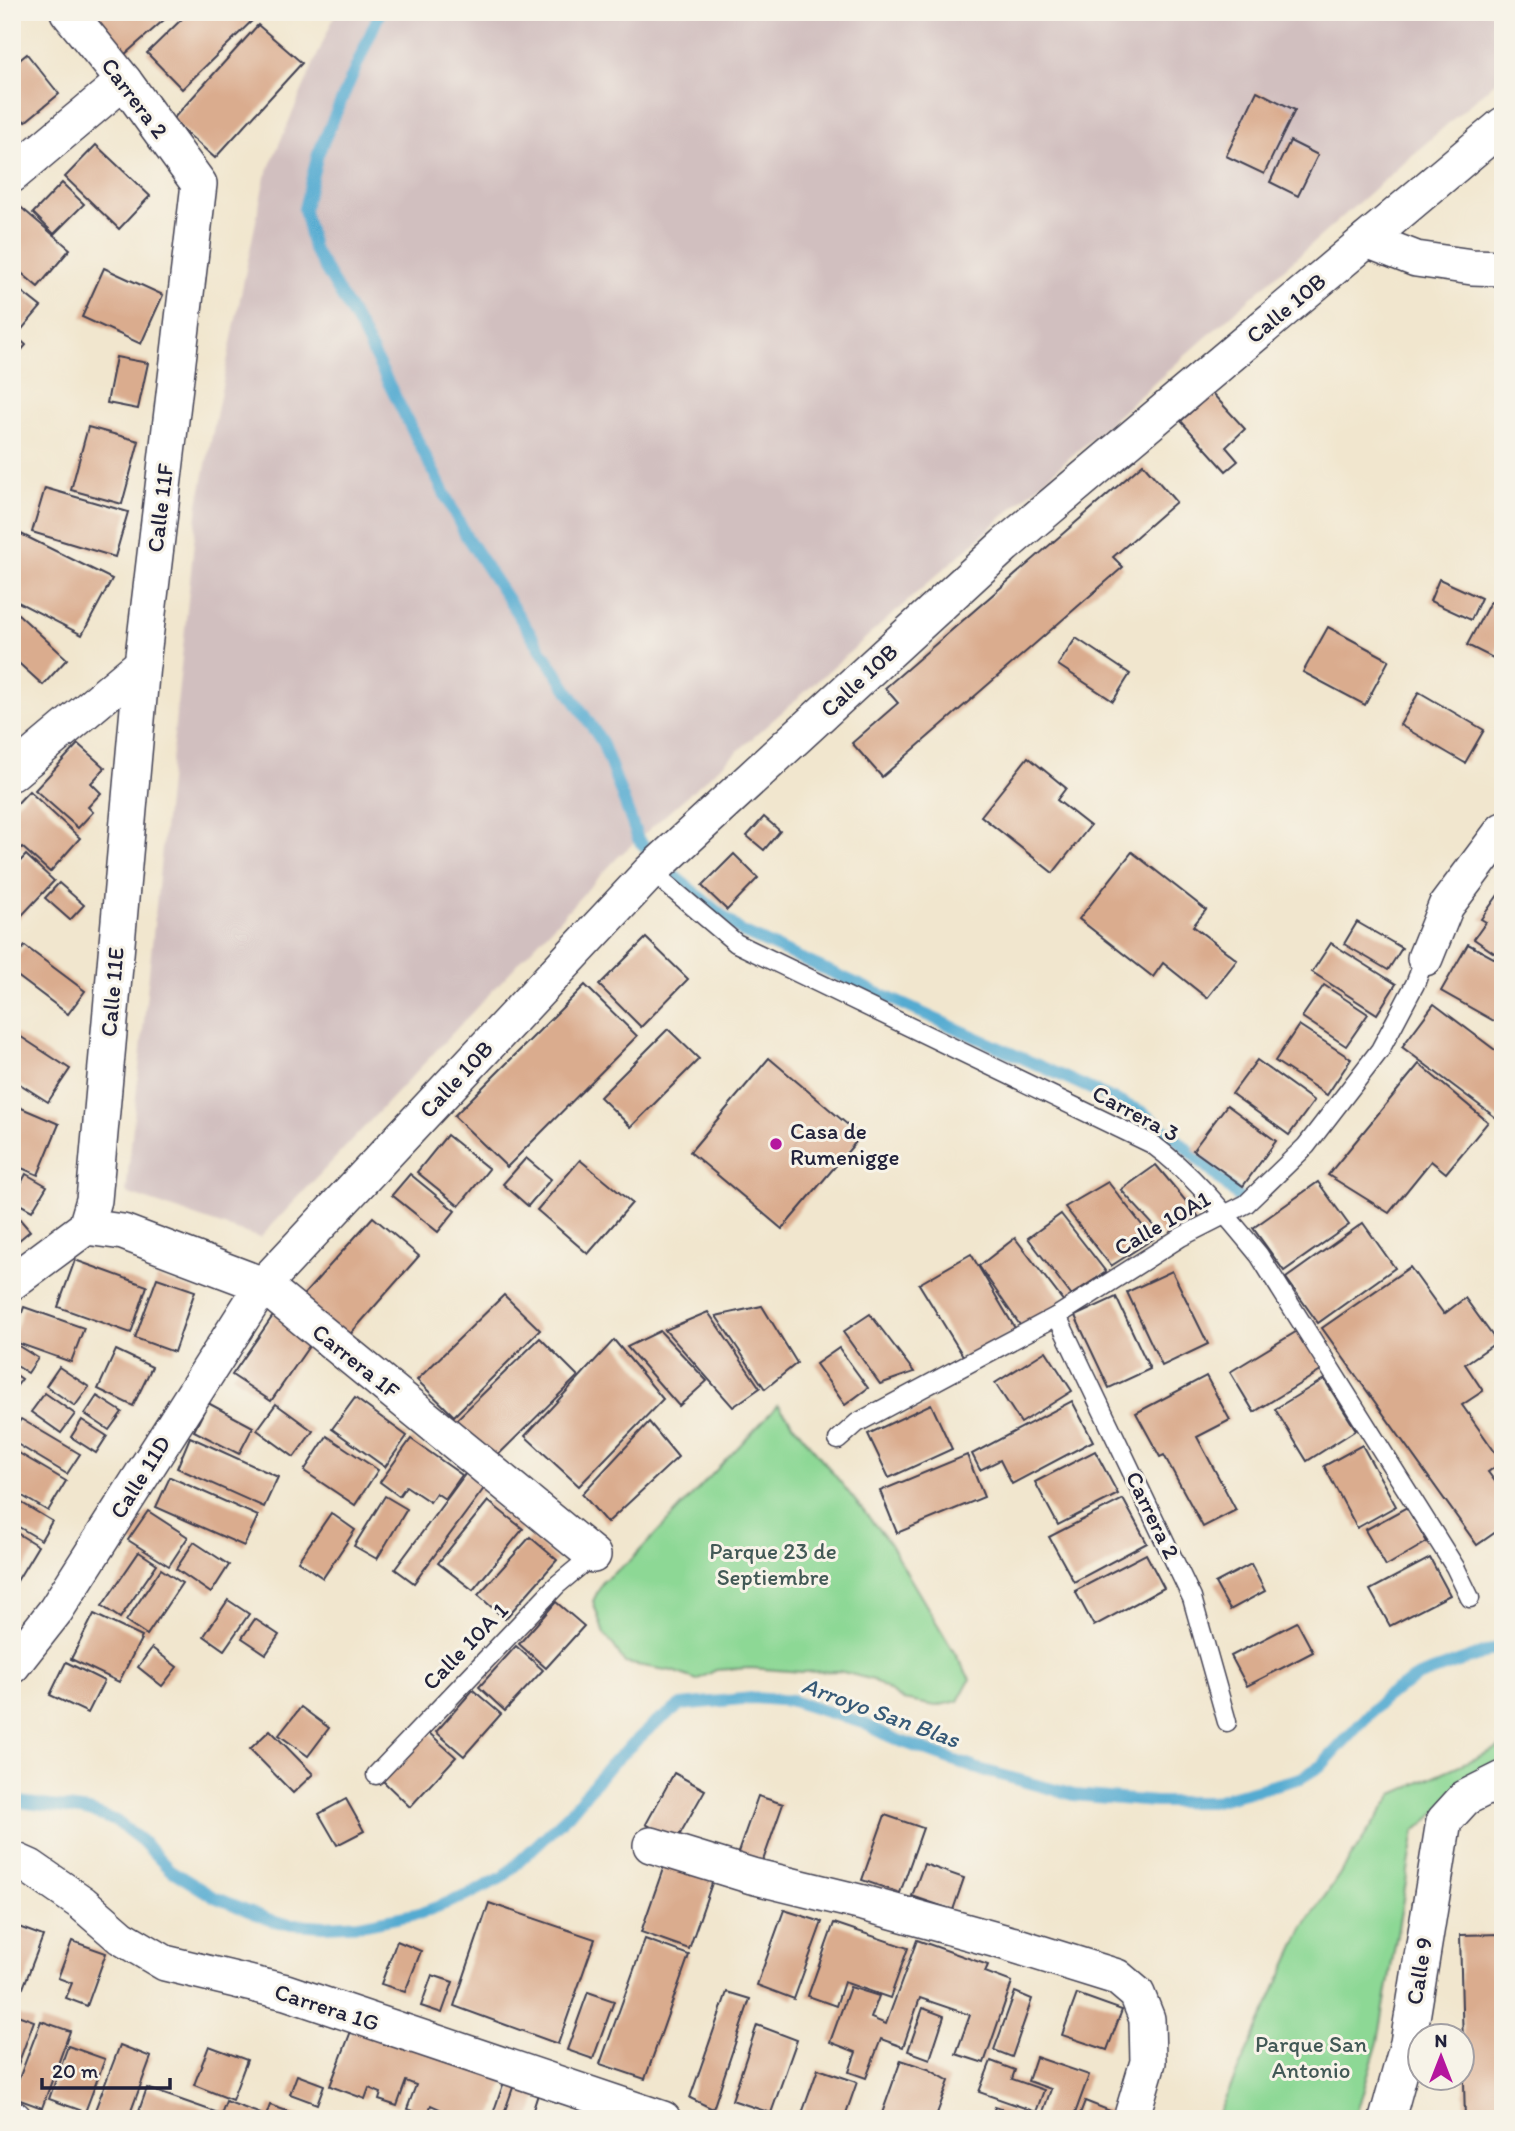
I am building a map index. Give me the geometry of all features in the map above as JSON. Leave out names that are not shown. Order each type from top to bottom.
[{"type":"street","name":"Carrera 2","points":[[68,12],[124,81],[199,184]]},
{"type":"street","points":[[12,175],[124,81]]},
{"type":"street","name":"Calle 10B","points":[[262,1285],[651,871],[1005,545],[1503,125]]},
{"type":"street","name":"Calle 11F","points":[[142,664],[199,184]]},
{"type":"street","points":[[1367,240],[1416,259],[1472,267],[1503,268]]},
{"type":"street","points":[[12,773],[142,664]]},
{"type":"street","name":"Calle 11E","points":[[86,1227],[94,1200],[142,664]]},
{"type":"street","points":[[1425,958],[1446,906],[1503,830]]},
{"type":"street","points":[[12,1282],[86,1227]]},
{"type":"street","name":"Carrera 1F","points":[[86,1227],[123,1232],[262,1285],[593,1555]]},
{"type":"street","name":"Calle 11D","points":[[12,1666],[56,1609],[262,1285]]},
{"type":"street","name":"Calle 9","points":[[1387,2119],[1408,2043],[1444,1821],[1465,1798],[1503,1779]]},
{"type":"street","points":[[651,1845],[752,1877],[1011,1944],[1117,1978],[1137,1994],[1147,2019],[1148,2062],[1131,2119]]},
{"type":"street","name":"Carrera 1G","points":[[12,1859],[30,1867],[82,1903],[121,1937],[166,1963],[286,1992],[663,2119]]},
{"type":"lane","name":"Carrera 3","points":[[651,871],[736,943],[1152,1144],[1179,1164],[1226,1214],[1259,1255],[1455,1567],[1470,1598]]},
{"type":"lane","name":"Calle 10A1","points":[[838,1440],[857,1423],[1057,1317],[1181,1237],[1246,1204],[1306,1146],[1380,1049],[1415,984],[1425,958]]},
{"type":"lane","name":"Carrera 2","points":[[1057,1317],[1192,1598],[1227,1722]]},
{"type":"lane","name":"Calle 10A 1","points":[[376,1775],[557,1585],[593,1555]]},
{"type":"shaded area","points":[[336,12],[1503,12],[1503,75],[618,857],[260,1238],[126,1193],[198,504],[265,177]]},
{"type":"green space","name":"Parque 23 de Septiembre","points":[[778,1405],[888,1541],[970,1679],[958,1701],[936,1706],[903,1700],[873,1680],[839,1671],[802,1672],[750,1668],[716,1670],[697,1680],[672,1671],[625,1663],[604,1634],[593,1601],[603,1581],[630,1561]]},
{"type":"green space","name":"Parque San Antonio","points":[[1503,1746],[1503,1766],[1475,1779],[1415,1831],[1378,2042],[1355,2119],[1216,2119],[1303,1929],[1393,1794]]},
{"type":"building","points":[[87,12],[173,12],[124,55]]},
{"type":"building","points":[[189,12],[261,12],[182,89],[147,53]]},
{"type":"building","points":[[258,25],[302,63],[215,158],[172,120]]},
{"type":"building","points":[[27,54],[59,94],[25,122],[12,105],[12,66]]},
{"type":"building","points":[[1257,91],[1295,110],[1264,174],[1226,156]]},
{"type":"building","points":[[1290,141],[1318,155],[1298,196],[1270,182]]},
{"type":"building","points":[[96,145],[150,196],[119,229],[65,177]]},
{"type":"building","points":[[62,183],[84,204],[54,234],[33,213]]},
{"type":"building","points":[[17,204],[70,249],[38,287],[12,265],[12,209]]},
{"type":"building","points":[[104,268],[163,295],[141,344],[82,317]]},
{"type":"building","points":[[12,284],[41,307],[16,336],[26,345],[12,361]]},
{"type":"building","points":[[116,357],[148,363],[138,409],[107,403]]},
{"type":"building","points":[[1212,393],[1245,429],[1226,447],[1238,461],[1226,471],[1181,421]]},
{"type":"building","points":[[88,427],[139,441],[122,504],[71,490]]},
{"type":"building","points":[[1143,464],[1176,502],[1113,557],[1123,567],[882,777],[852,743],[898,703],[885,688]]},
{"type":"building","points":[[45,488],[128,512],[115,557],[32,532]]},
{"type":"building","points":[[13,530],[112,579],[82,635],[12,599]]},
{"type":"building","points":[[1439,579],[1481,598],[1471,620],[1430,601]]},
{"type":"building","points":[[1490,602],[1503,608],[1503,639],[1493,658],[1467,645]]},
{"type":"building","points":[[17,613],[67,659],[43,685],[12,657],[12,618]]},
{"type":"building","points":[[1328,627],[1389,660],[1365,705],[1303,672]]},
{"type":"building","points":[[1076,638],[1130,674],[1113,701],[1058,665]]},
{"type":"building","points":[[1419,692],[1484,730],[1465,763],[1400,725]]},
{"type":"building","points":[[78,744],[105,768],[91,783],[101,793],[88,807],[93,812],[78,828],[35,790]]},
{"type":"building","points":[[1028,757],[1066,788],[1057,800],[1090,826],[1053,873],[981,816]]},
{"type":"building","points":[[29,791],[80,838],[50,872],[22,847],[12,858],[12,809]]},
{"type":"building","points":[[764,817],[780,831],[764,850],[747,836]]},
{"type":"building","points":[[1132,852],[1206,910],[1193,926],[1237,960],[1207,998],[1163,963],[1153,977],[1079,919]]},
{"type":"building","points":[[734,854],[758,878],[727,910],[702,886]]},
{"type":"building","points":[[26,855],[54,881],[12,926],[12,870]]},
{"type":"building","points":[[59,883],[84,905],[70,920],[45,898]]},
{"type":"building","points":[[1498,895],[1503,898],[1503,959],[1474,939],[1486,922],[1481,919]]},
{"type":"building","points":[[1357,922],[1402,948],[1388,970],[1344,944]]},
{"type":"building","points":[[646,938],[688,979],[641,1027],[599,985]]},
{"type":"building","points":[[1331,943],[1396,984],[1377,1014],[1312,972]]},
{"type":"building","points":[[1468,944],[1503,963],[1503,1026],[1441,991]]},
{"type":"building","points":[[25,946],[85,991],[68,1014],[12,972],[12,962]]},
{"type":"building","points":[[585,985],[637,1036],[507,1167],[454,1116]]},
{"type":"building","points":[[1324,985],[1368,1014],[1346,1046],[1302,1017]]},
{"type":"building","points":[[1434,1004],[1503,1056],[1503,1116],[1499,1120],[1402,1047]]},
{"type":"building","points":[[1299,1025],[1351,1059],[1327,1095],[1275,1061]]},
{"type":"building","points":[[668,1029],[699,1059],[631,1127],[600,1097]]},
{"type":"building","points":[[12,1031],[70,1069],[48,1102],[12,1079]]},
{"type":"building","name":"Casa de Rumenigge","points":[[769,1058],[861,1136],[782,1229],[690,1152]]},
{"type":"building","points":[[1257,1060],[1314,1101],[1289,1135],[1232,1094]]},
{"type":"building","points":[[1419,1064],[1488,1122],[1446,1173],[1431,1161],[1389,1213],[1328,1175]]},
{"type":"building","points":[[12,1104],[59,1124],[38,1175],[12,1164]]},
{"type":"building","points":[[1227,1105],[1276,1141],[1243,1186],[1193,1150]]},
{"type":"building","points":[[447,1135],[489,1169],[459,1206],[417,1172]]},
{"type":"building","points":[[526,1158],[551,1179],[528,1206],[503,1184]]},
{"type":"building","points":[[580,1160],[632,1203],[588,1254],[537,1210]]},
{"type":"building","points":[[1156,1165],[1199,1217],[1166,1239],[1121,1190]]},
{"type":"building","points":[[26,1174],[47,1186],[32,1211],[12,1200]]},
{"type":"building","points":[[410,1174],[455,1211],[438,1232],[392,1195]]},
{"type":"building","points":[[1108,1182],[1153,1239],[1111,1266],[1065,1207]]},
{"type":"building","points":[[1318,1182],[1349,1225],[1284,1271],[1253,1228]]},
{"type":"building","points":[[12,1210],[30,1231],[12,1246]]},
{"type":"building","points":[[1061,1214],[1106,1272],[1071,1295],[1028,1238]]},
{"type":"building","points":[[373,1217],[419,1256],[345,1340],[299,1300]]},
{"type":"building","points":[[1363,1223],[1395,1268],[1318,1323],[1286,1278]]},
{"type":"building","points":[[1015,1238],[1064,1302],[1022,1328],[979,1266]]},
{"type":"building","points":[[971,1254],[1016,1330],[965,1359],[919,1284]]},
{"type":"building","points":[[75,1260],[147,1286],[131,1333],[58,1307]]},
{"type":"building","points":[[1410,1267],[1444,1314],[1465,1298],[1497,1342],[1465,1364],[1483,1391],[1462,1405],[1502,1462],[1488,1472],[1503,1492],[1503,1527],[1477,1545],[1322,1328]]},
{"type":"building","points":[[1172,1271],[1208,1344],[1162,1366],[1127,1292]]},
{"type":"building","points":[[157,1278],[195,1291],[174,1352],[135,1338]]},
{"type":"building","points":[[504,1295],[540,1330],[454,1416],[417,1380]]},
{"type":"building","points":[[1116,1297],[1150,1369],[1109,1388],[1075,1316]]},
{"type":"building","points":[[762,1306],[797,1363],[765,1389],[716,1316]]},
{"type":"building","points":[[24,1307],[84,1328],[71,1362],[12,1341]]},
{"type":"building","points":[[708,1312],[760,1388],[733,1407],[665,1330]]},
{"type":"building","points":[[275,1313],[314,1339],[271,1401],[232,1375]]},
{"type":"building","points":[[870,1314],[914,1372],[880,1384],[843,1332]]},
{"type":"building","points":[[1299,1330],[1324,1369],[1254,1412],[1230,1372]]},
{"type":"building","points":[[660,1331],[707,1381],[679,1406],[627,1347]]},
{"type":"building","points":[[540,1338],[578,1376],[492,1461],[454,1422]]},
{"type":"building","points":[[614,1340],[663,1399],[579,1486],[525,1436]]},
{"type":"building","points":[[12,1342],[38,1358],[28,1373],[12,1363]]},
{"type":"building","points":[[839,1348],[868,1388],[845,1405],[816,1364]]},
{"type":"building","points":[[116,1350],[152,1367],[133,1406],[98,1389]]},
{"type":"building","points":[[1046,1351],[1072,1391],[1021,1423],[995,1383]]},
{"type":"building","points":[[59,1367],[89,1387],[75,1406],[46,1386]]},
{"type":"building","points":[[12,1372],[22,1379],[12,1392]]},
{"type":"building","points":[[1206,1376],[1230,1420],[1197,1437],[1236,1510],[1203,1527],[1164,1455],[1160,1457],[1136,1413]]},
{"type":"building","points":[[1324,1379],[1356,1430],[1307,1461],[1275,1409]]},
{"type":"building","points":[[45,1393],[75,1414],[61,1433],[31,1412]]},
{"type":"building","points":[[97,1396],[122,1412],[109,1430],[85,1414]]},
{"type":"building","points":[[355,1398],[407,1436],[385,1467],[332,1429]]},
{"type":"building","points":[[1072,1401],[1093,1441],[1012,1484],[1000,1460],[980,1470],[972,1454]]},
{"type":"building","points":[[208,1403],[253,1427],[239,1454],[194,1431]]},
{"type":"building","points":[[276,1404],[313,1431],[294,1457],[257,1430]]},
{"type":"building","points":[[931,1404],[952,1449],[889,1478],[868,1434]]},
{"type":"building","points":[[21,1419],[80,1454],[67,1474],[12,1441],[12,1433]]},
{"type":"building","points":[[82,1420],[107,1436],[96,1453],[71,1437]]},
{"type":"building","points":[[649,1422],[678,1457],[607,1523],[582,1494]]},
{"type":"building","points":[[327,1436],[378,1470],[355,1505],[304,1471]]},
{"type":"building","points":[[190,1437],[278,1477],[264,1507],[177,1468]]},
{"type":"building","points":[[411,1439],[462,1475],[445,1499],[436,1493],[430,1502],[406,1486],[399,1496],[380,1482]]},
{"type":"building","points":[[1362,1445],[1396,1506],[1357,1528],[1324,1466]]},
{"type":"building","points":[[12,1449],[66,1481],[48,1511],[12,1490]]},
{"type":"building","points":[[1095,1451],[1118,1494],[1058,1525],[1035,1482]]},
{"type":"building","points":[[967,1455],[984,1497],[897,1533],[880,1491]]},
{"type":"building","points":[[466,1473],[485,1487],[414,1583],[395,1569]]},
{"type":"building","points":[[170,1477],[258,1516],[244,1546],[156,1507]]},
{"type":"building","points":[[385,1496],[407,1509],[377,1559],[354,1546]]},
{"type":"building","points":[[12,1497],[52,1521],[41,1540],[12,1523]]},
{"type":"building","points":[[1123,1499],[1147,1543],[1074,1582],[1049,1537]]},
{"type":"building","points":[[488,1501],[523,1529],[473,1590],[438,1563]]},
{"type":"building","points":[[1407,1507],[1427,1542],[1386,1566],[1365,1530]]},
{"type":"building","points":[[148,1511],[188,1537],[169,1566],[128,1540]]},
{"type":"building","points":[[331,1513],[355,1530],[323,1578],[298,1561]]},
{"type":"building","points":[[12,1530],[38,1546],[14,1586],[12,1584]]},
{"type":"building","points":[[530,1537],[557,1560],[505,1619],[478,1595]]},
{"type":"building","points":[[194,1542],[229,1565],[211,1593],[176,1569]]},
{"type":"building","points":[[139,1552],[157,1564],[120,1618],[102,1606]]},
{"type":"building","points":[[1146,1554],[1164,1588],[1094,1626],[1075,1591]]},
{"type":"building","points":[[1430,1558],[1450,1595],[1390,1626],[1370,1590]]},
{"type":"building","points":[[1251,1564],[1265,1591],[1230,1610],[1215,1583]]},
{"type":"building","points":[[161,1569],[182,1583],[147,1635],[126,1621]]},
{"type":"building","points":[[228,1600],[249,1614],[224,1650],[204,1636]]},
{"type":"building","points":[[556,1602],[584,1626],[546,1668],[519,1644]]},
{"type":"building","points":[[94,1614],[142,1637],[119,1682],[71,1659]]},
{"type":"building","points":[[255,1619],[279,1635],[266,1654],[242,1638]]},
{"type":"building","points":[[1297,1622],[1313,1652],[1247,1686],[1231,1656]]},
{"type":"building","points":[[516,1646],[543,1670],[505,1711],[479,1687]]},
{"type":"building","points":[[152,1648],[177,1667],[162,1686],[138,1667]]},
{"type":"building","points":[[66,1662],[104,1681],[88,1713],[50,1695]]},
{"type":"building","points":[[473,1690],[501,1714],[464,1756],[436,1732]]},
{"type":"building","points":[[301,1707],[329,1728],[308,1756],[279,1735]]},
{"type":"building","points":[[270,1730],[313,1774],[293,1793],[250,1749]]},
{"type":"building","points":[[428,1732],[456,1757],[410,1807],[383,1781]]},
{"type":"building","points":[[674,1773],[705,1790],[676,1841],[646,1824]]},
{"type":"building","points":[[758,1796],[783,1804],[760,1869],[735,1861]]},
{"type":"building","points":[[346,1799],[364,1831],[337,1845],[319,1814]]},
{"type":"building","points":[[885,1815],[923,1828],[900,1893],[862,1880]]},
{"type":"building","points":[[665,1863],[713,1880],[689,1949],[641,1932]]},
{"type":"building","points":[[924,1864],[964,1878],[953,1910],[912,1896]]},
{"type":"building","points":[[489,1903],[595,1939],[558,2044],[454,2006]]},
{"type":"building","points":[[784,1910],[822,1922],[794,1999],[757,1985]]},
{"type":"building","points":[[834,1923],[908,1948],[890,1998],[844,1982],[836,2006],[808,1996]]},
{"type":"building","points":[[16,1926],[43,1936],[23,1988],[12,1984],[12,1936]]},
{"type":"building","points":[[1503,1934],[1503,2119],[1465,2119],[1464,2092],[1476,2092],[1476,2022],[1462,2022],[1460,1935]]},
{"type":"building","points":[[645,1939],[689,1955],[645,2079],[600,2064]]},
{"type":"building","points":[[917,1940],[988,1965],[985,1972],[1012,1982],[984,2063],[956,2054],[970,2015],[920,1998],[903,2047],[881,2039],[866,2078],[849,2072],[856,2052],[830,2042],[850,1987],[879,1996],[871,2018],[886,2024]]},
{"type":"building","points":[[72,1941],[106,1953],[87,2006],[66,1998],[72,1983],[58,1978]]},
{"type":"building","points":[[397,1941],[421,1951],[405,1992],[381,1984]]},
{"type":"building","points":[[432,1975],[453,1982],[442,2013],[421,2006]]},
{"type":"building","points":[[588,1992],[614,2001],[593,2059],[567,2050]]},
{"type":"building","points":[[727,1992],[750,1999],[713,2109],[690,2098]]},
{"type":"building","points":[[1015,1992],[1032,1999],[1012,2057],[994,2050]]},
{"type":"building","points":[[1077,1994],[1122,2010],[1107,2050],[1062,2035]]},
{"type":"building","points":[[923,2008],[944,2016],[930,2059],[908,2051]]},
{"type":"building","points":[[12,2013],[34,2021],[13,2078],[12,2078]]},
{"type":"building","points":[[41,2021],[70,2031],[42,2108],[12,2097]]},
{"type":"building","points":[[757,2025],[797,2040],[771,2113],[732,2100]]},
{"type":"building","points":[[353,2026],[505,2079],[491,2119],[462,2119],[431,2105],[427,2117],[407,2109],[416,2085],[406,2081],[397,2106],[379,2100],[381,2093],[369,2088],[365,2099],[330,2086]]},
{"type":"building","points":[[120,2045],[151,2057],[128,2119],[92,2118]]},
{"type":"building","points":[[68,2046],[105,2059],[85,2112],[49,2099]]},
{"type":"building","points":[[209,2046],[247,2060],[232,2100],[194,2085]]},
{"type":"building","points":[[1036,2057],[1089,2075],[1073,2119],[1052,2119],[1042,2115],[1051,2089],[1028,2081]]},
{"type":"building","points":[[901,2060],[928,2069],[949,2081],[935,2119],[880,2119]]},
{"type":"building","points":[[991,2061],[1015,2070],[1012,2079],[1044,2090],[1036,2112],[979,2092]]},
{"type":"building","points":[[818,2069],[857,2082],[844,2119],[800,2119]]},
{"type":"building","points":[[297,2075],[324,2085],[317,2104],[290,2094]]},
{"type":"building","points":[[516,2079],[540,2088],[530,2119],[502,2119]]},
{"type":"building","points":[[147,2088],[221,2114],[226,2101],[261,2114],[259,2119],[136,2119]]},
{"type":"building","points":[[1085,2101],[1113,2112],[1111,2119],[1078,2119]]},
{"type":"building","points":[[270,2105],[306,2118],[265,2119]]},
{"type":"building","points":[[995,2107],[1028,2118],[1028,2119],[990,2119]]},
{"type":"waterway","points":[[380,12],[318,154],[304,209],[313,248],[362,331],[466,536],[602,742],[638,839],[659,863],[742,932],[1142,1112],[1170,1133],[1246,1204]]},
{"type":"waterway","name":"Arroyo San Blas","points":[[12,1801],[89,1811],[116,1821],[142,1841],[169,1869],[212,1896],[278,1923],[324,1926],[365,1924],[421,1913],[468,1895],[503,1877],[569,1814],[609,1766],[653,1725],[681,1705],[753,1698],[792,1701],[863,1723],[895,1739],[975,1768],[1074,1795],[1155,1802],[1211,1802],[1301,1778],[1322,1765],[1386,1696],[1419,1676],[1503,1646]]},
{"type":"place","name":"Casa de Rumenigge","points":[[776,1144]]}]
